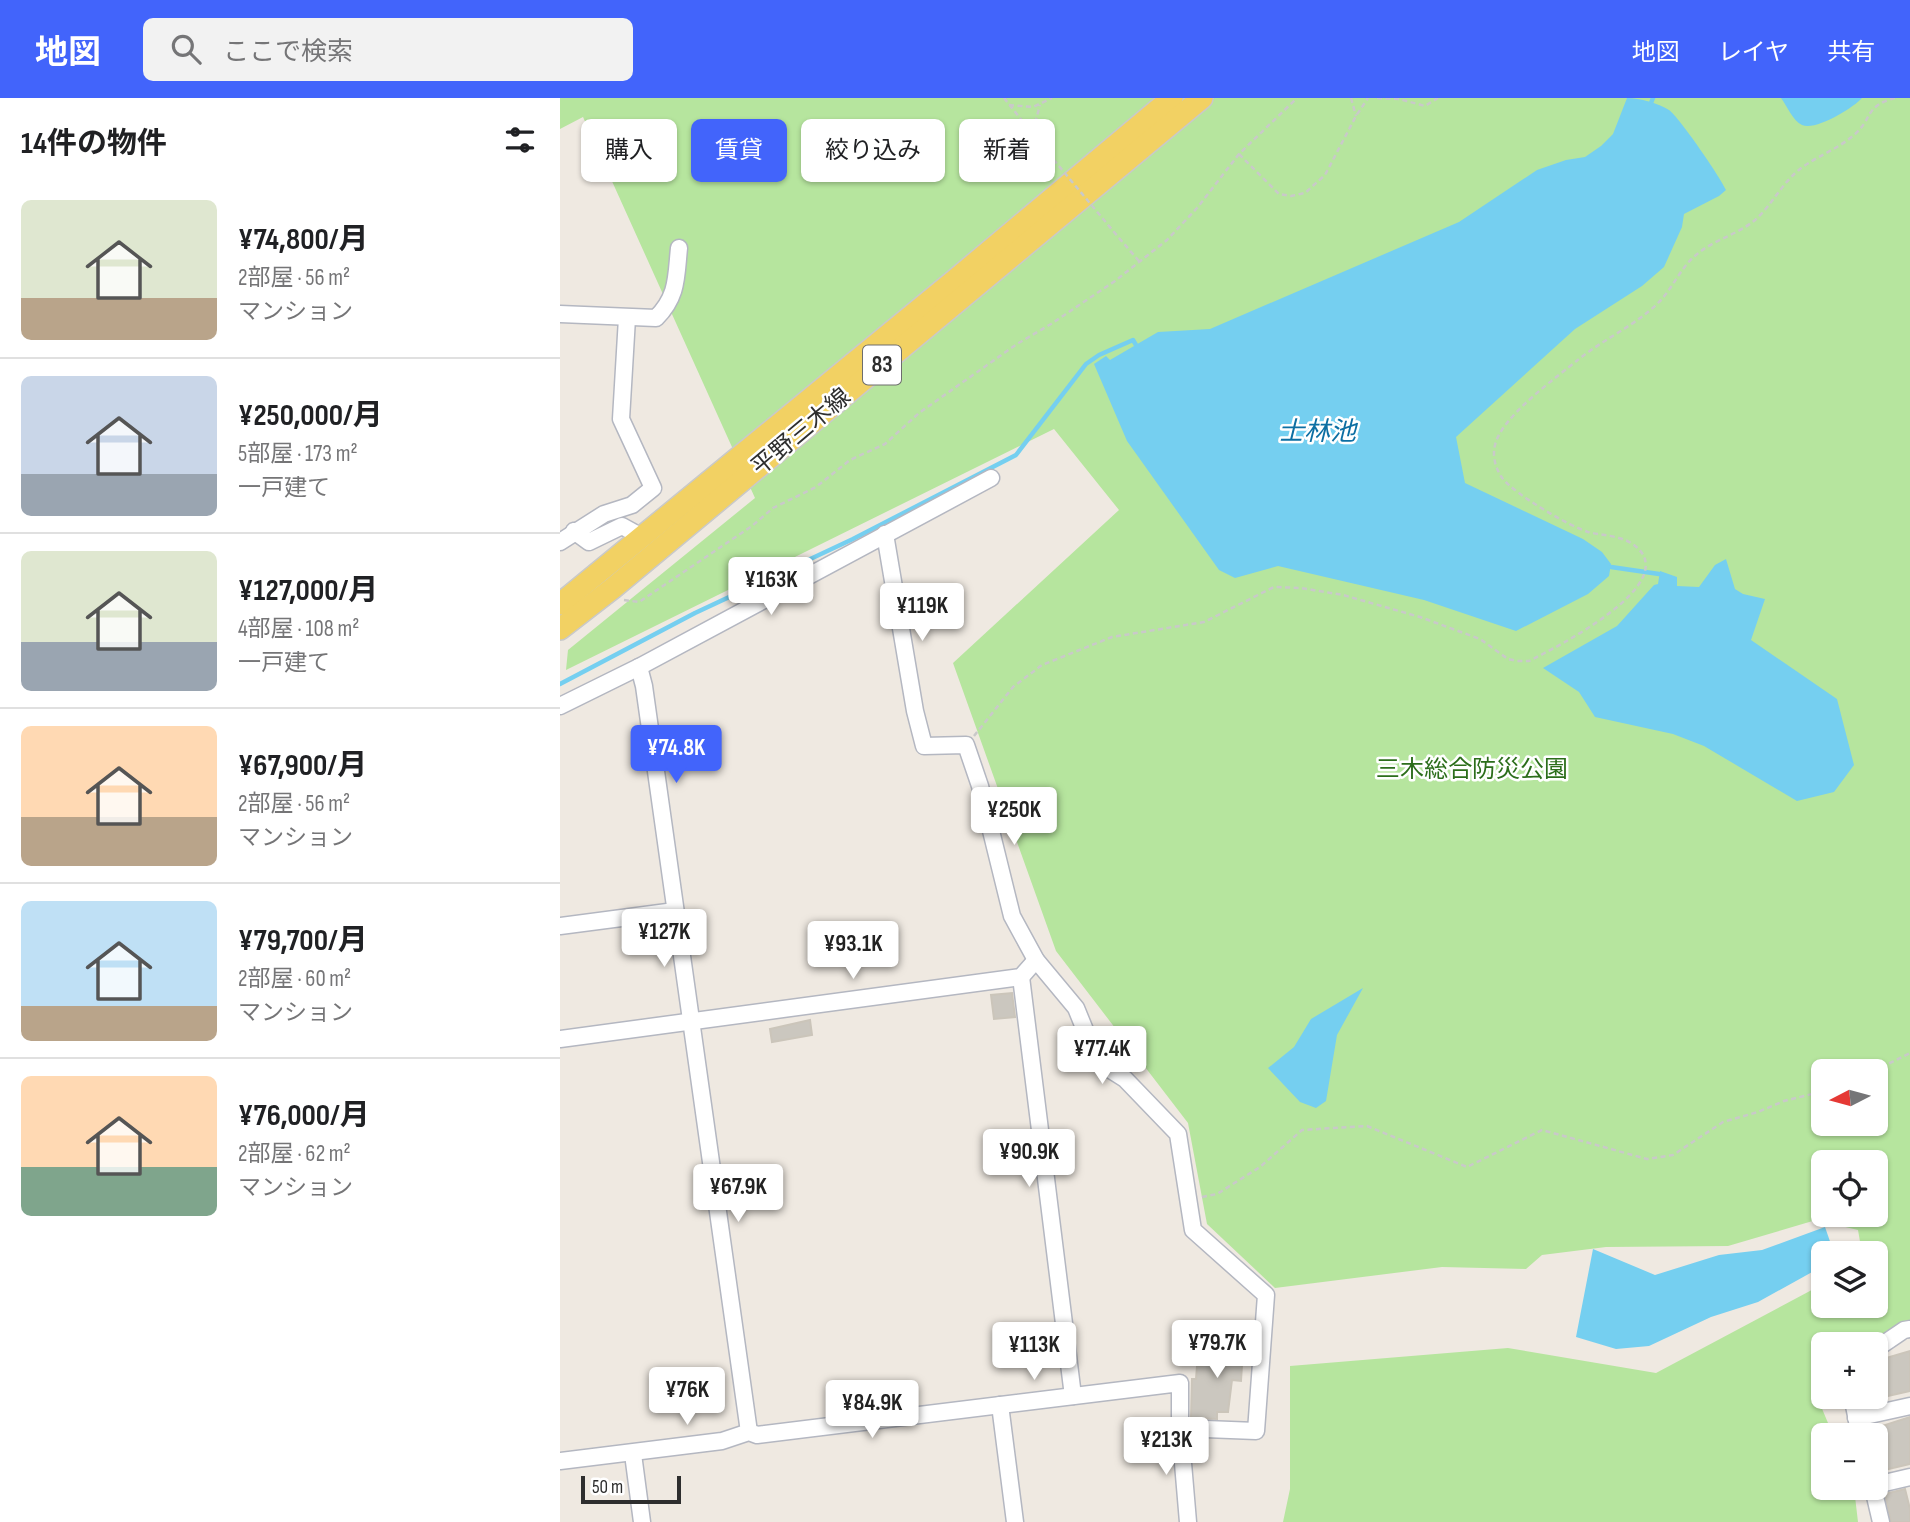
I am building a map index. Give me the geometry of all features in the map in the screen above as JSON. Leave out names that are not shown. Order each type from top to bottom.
[{"type":"main road","name":"平野三木線","points":[[560,604],[1172,98]]},
{"type":"main road","name":"平野三木線","points":[[560,629],[613,588],[1202,98]]},
{"type":"street","points":[[560,314],[656,318],[667,307],[674,292],[679,248]]},
{"type":"street","points":[[560,542],[604,514],[632,505],[653,488],[621,419],[627,318]]},
{"type":"street","points":[[560,706],[639,667],[991,478]]},
{"type":"street","points":[[574,531],[589,542],[622,526],[642,537]]},
{"type":"street","points":[[885,534],[915,712],[924,746],[966,745],[980,786],[1012,916],[1036,960],[1076,1008],[1098,1062],[1125,1079],[1178,1134],[1193,1230],[1266,1295],[1256,1431],[1180,1428]]},
{"type":"street","points":[[639,667],[749,1432]]},
{"type":"street","points":[[560,926],[675,911]]},
{"type":"street","points":[[560,1039],[1021,977],[1036,960]]},
{"type":"street","points":[[1021,977],[1073,1396]]},
{"type":"street","points":[[1888,1341],[1910,1329]]},
{"type":"street","points":[[560,1461],[722,1441],[749,1432],[757,1435],[1180,1383],[1180,1428],[1188,1522]]},
{"type":"street","points":[[1000,1405],[1015,1522]]},
{"type":"street","points":[[1856,1418],[1910,1406]]},
{"type":"street","points":[[1854,1409],[1857,1423]]},
{"type":"street","points":[[633,1454],[642,1522]]},
{"type":"street","points":[[1888,1482],[1910,1477]]},
{"type":"street","points":[[1877,1500],[1881,1522]]},
{"type":"path","points":[[1004,98],[1021,119]]},
{"type":"path","points":[[1009,105],[1040,105],[1052,98]]},
{"type":"path","points":[[613,588],[621,600],[639,602],[752,526],[773,508],[816,487],[850,460],[885,444],[919,413],[1017,344],[1115,281],[1167,240],[1239,154],[1297,98]]},
{"type":"path","points":[[1351,98],[1356,116]]},
{"type":"path","points":[[1239,154],[1279,194],[1290,197],[1305,193],[1325,175],[1368,98]]},
{"type":"path","points":[[1377,98],[1399,99],[1425,106],[1438,98]]},
{"type":"path","points":[[966,745],[1013,687],[1042,665],[1112,637],[1204,622],[1274,587],[1301,588],[1343,595],[1420,617],[1480,639],[1508,659],[1523,662],[1548,651],[1602,619],[1620,604],[1644,575],[1644,558],[1635,546],[1618,538],[1580,529],[1505,482],[1494,457],[1497,439],[1521,408],[1537,393],[1585,355],[1651,310],[1665,296],[1694,256],[1750,223],[1796,172],[1850,138],[1859,130],[1875,106],[1895,98]]},
{"type":"path","points":[[1036,119],[1040,105]]},
{"type":"path","points":[[1055,161],[1139,261]]},
{"type":"path","points":[[1888,1064],[1910,1054]]},
{"type":"path","points":[[1188,1200],[1217,1194],[1260,1167],[1302,1130],[1367,1126],[1467,1167],[1542,1130],[1647,1159],[1673,1155],[1724,1122],[1811,1094]]},
{"type":"green space","name":"三木総合防災公園","points":[[560,98],[1910,98],[1910,1320],[1899,1323],[1887,1332],[1811,1332],[1811,1409],[1822,1409],[1828,1423],[1811,1423],[1811,1500],[1855,1500],[1858,1522],[1283,1522],[1290,1489],[1290,1366],[1508,1348],[1656,1373],[1811,1290],[1811,1318],[1888,1318],[1888,1241],[1860,1241],[1858,1230],[1845,1227],[1888,1227],[1888,1150],[1811,1150],[1811,1221],[1728,1246],[1606,1247],[1542,1255],[1526,1269],[1442,1267],[1275,1288],[1207,1224],[1188,1123],[1056,951],[953,663],[1119,510],[1054,429],[566,670],[568,650],[755,498],[612,182],[677,182],[677,119],[583,117],[560,129]]},
{"type":"water","name":"士林池","points":[[1627,98],[1649,101],[1669,110],[1699,148],[1726,190],[1684,214],[1682,227],[1664,267],[1642,286],[1575,329],[1456,437],[1465,483],[1583,539],[1602,552],[1611,564],[1609,576],[1588,594],[1516,631],[1424,600],[1278,566],[1235,578],[1219,570],[1127,441],[1094,364],[1106,356],[1110,360],[1158,332],[1210,329],[1459,222],[1537,170],[1585,157],[1601,146],[1613,134]]},
{"type":"water","points":[[1781,98],[1862,98],[1834,118],[1808,126],[1796,120]]},
{"type":"water","points":[[1726,559],[1735,589],[1743,594],[1765,599],[1751,640],[1837,699],[1854,765],[1834,792],[1797,801],[1704,746],[1673,734],[1595,717],[1579,692],[1543,668],[1617,626],[1654,585],[1658,584],[1660,571],[1677,577],[1677,586],[1699,587],[1715,565]]},
{"type":"water","points":[[1363,988],[1337,1035],[1326,1101],[1316,1108],[1300,1102],[1268,1068],[1294,1047],[1311,1019]]},
{"type":"water","points":[[1825,1227],[1830,1241],[1811,1241],[1811,1273],[1758,1302],[1711,1317],[1649,1346],[1616,1349],[1576,1337],[1593,1249],[1655,1275],[1719,1255],[1762,1250]]},
{"type":"building","points":[[1012,993],[1015,1017],[994,1019],[991,995]]},
{"type":"building","points":[[810,1020],[812,1035],[772,1042],[770,1029]]},
{"type":"building","points":[[1246,1339],[1252,1339],[1250,1365],[1242,1365],[1241,1381],[1232,1380],[1228,1412],[1217,1412],[1217,1419],[1191,1418],[1192,1379],[1196,1379],[1197,1366],[1202,1366],[1204,1341],[1215,1341],[1214,1350],[1246,1352]]},
{"type":"building","points":[[1910,1351],[1910,1391],[1888,1396],[1888,1357]]},
{"type":"building","points":[[1910,1417],[1910,1464],[1888,1469],[1888,1424]]},
{"type":"building","points":[[1905,1489],[1910,1522],[1891,1522],[1886,1500],[1888,1493]]},
{"type":"waterway","points":[[1651,103],[1653,98]]},
{"type":"waterway","points":[[560,684],[695,613],[853,539],[1016,455],[1086,364],[1099,355],[1133,340],[1136,345]]},
{"type":"waterway","points":[[1611,567],[1659,574]]}]
